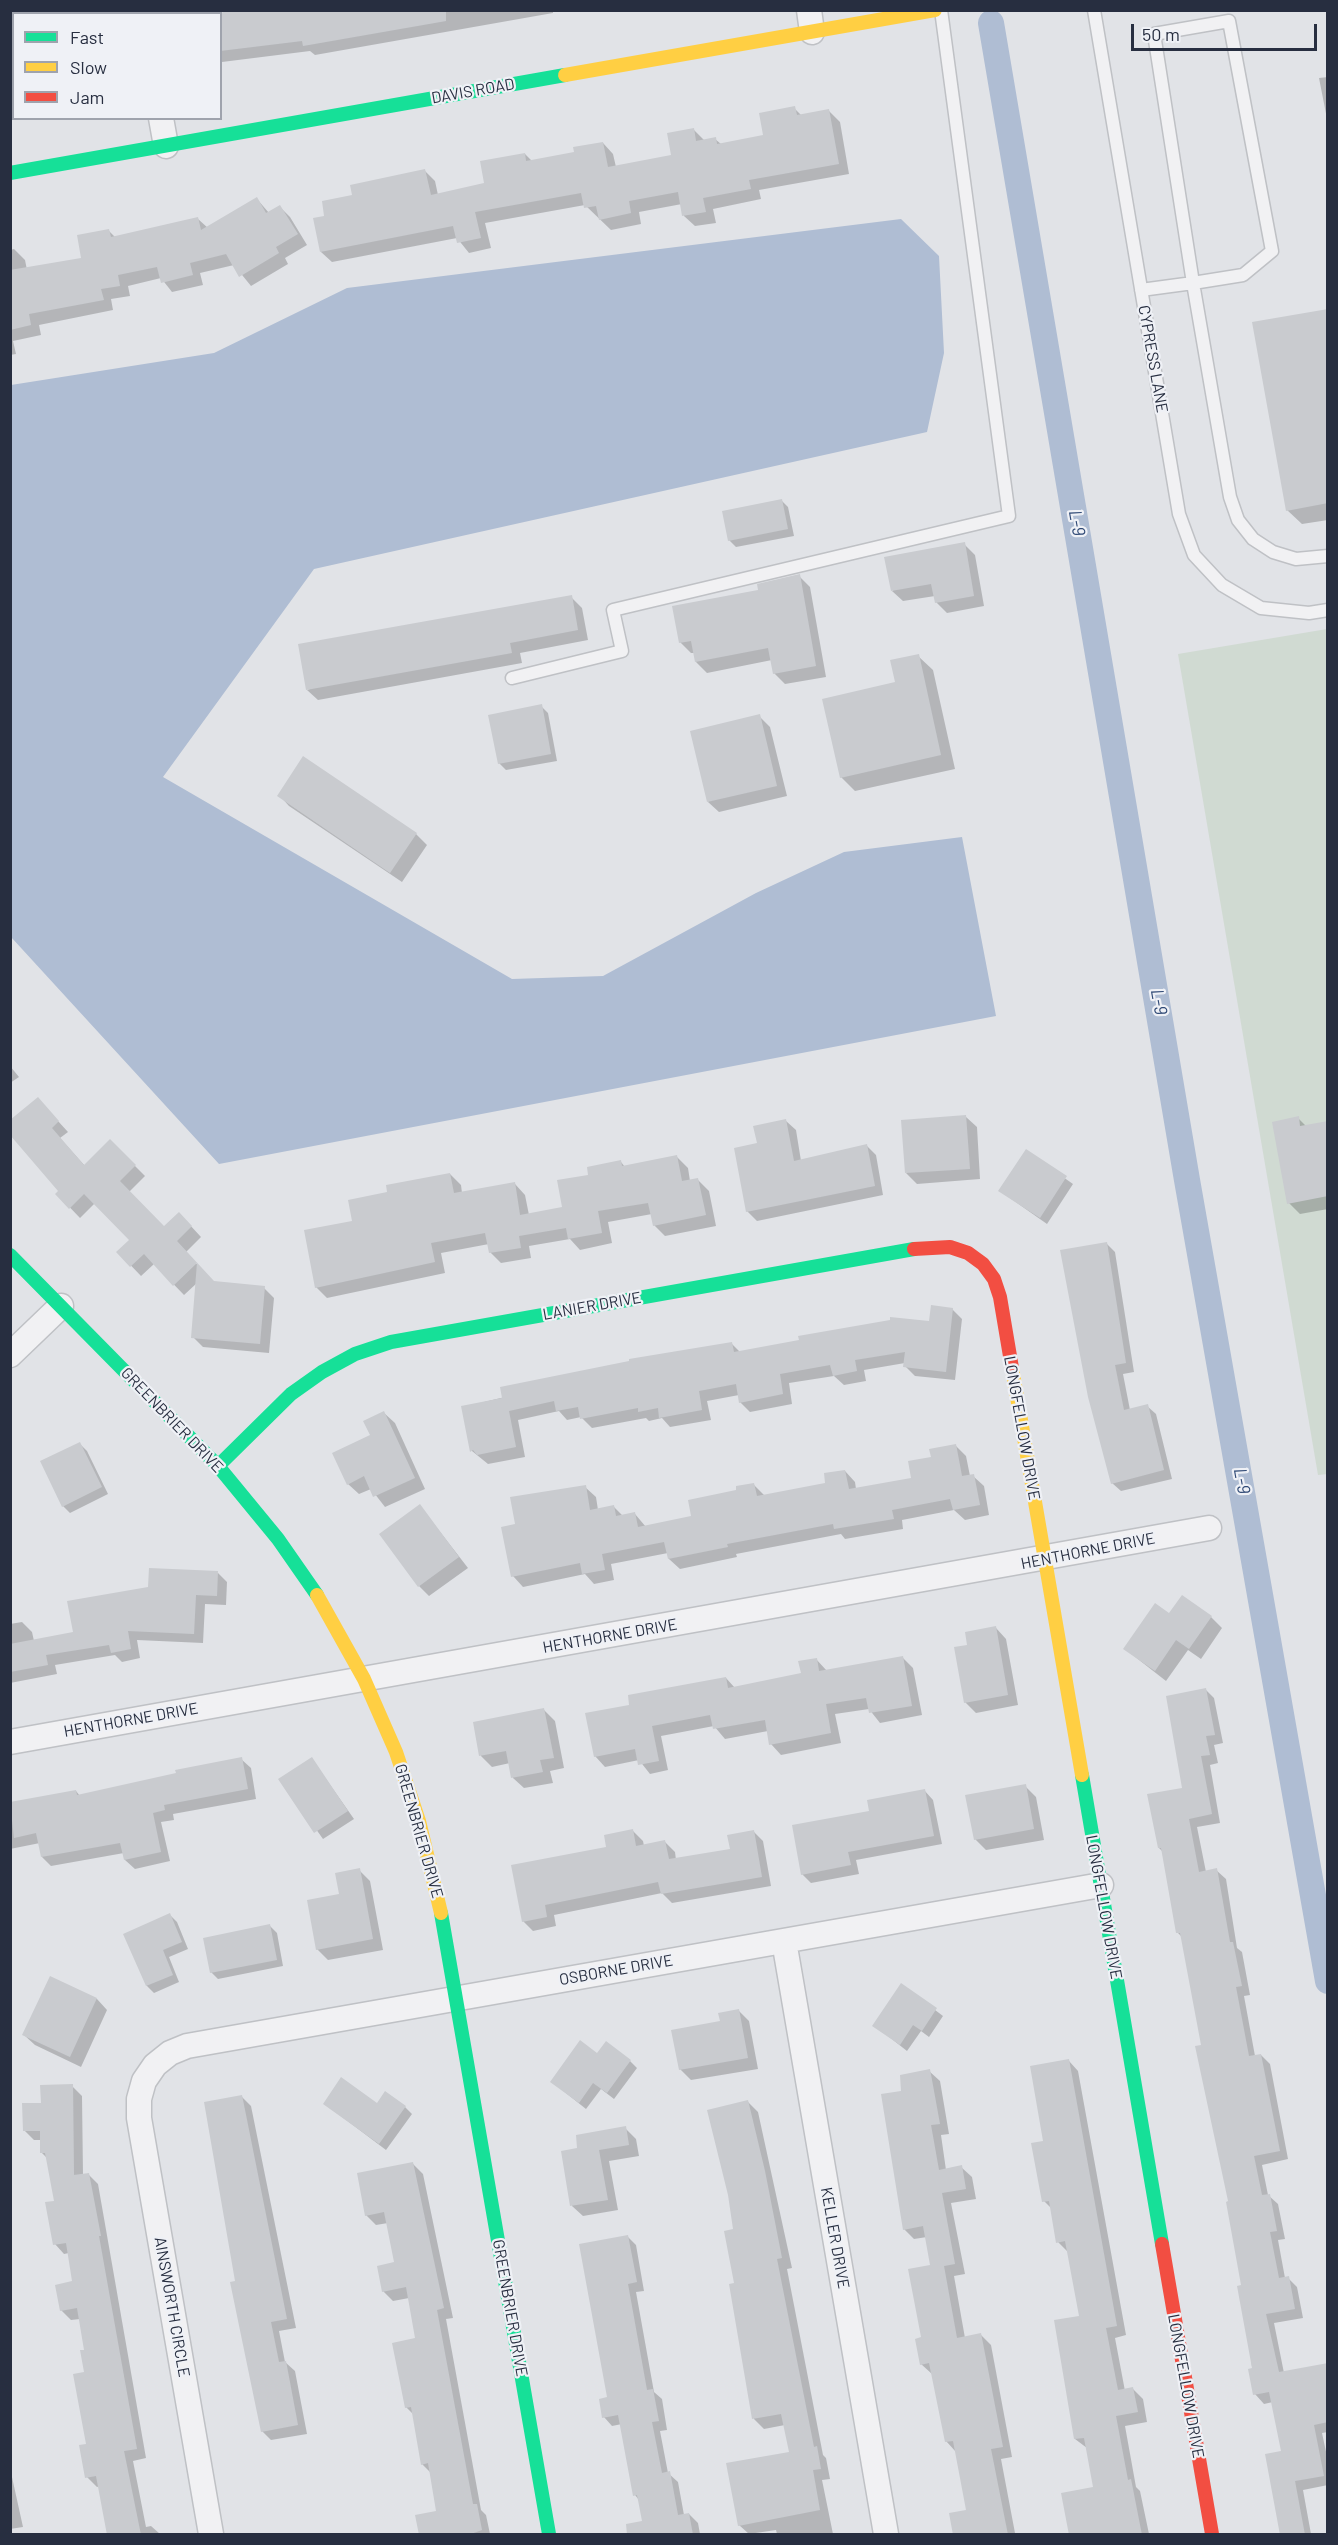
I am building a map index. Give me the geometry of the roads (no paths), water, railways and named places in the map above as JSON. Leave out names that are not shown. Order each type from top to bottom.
[{"type":"street","name":"DAVIS ROAD","points":[[10,173],[166,146],[810,21],[935,10]]},
{"type":"street","points":[[161,120],[166,146]]},
{"type":"street","name":"LANIER DRIVE","points":[[218,1466],[291,1394],[321,1372],[355,1354],[391,1342],[931,1246],[950,1247],[968,1253],[983,1264],[994,1279]]},
{"type":"street","name":"GREENBRIER DRIVE","points":[[10,1255],[218,1466],[278,1539],[319,1598],[364,1679],[396,1752],[419,1821],[437,1891],[549,2535]]},
{"type":"street","name":"LONGFELLOW DRIVE","points":[[994,1279],[1000,1297],[1212,2535]]},
{"type":"street","points":[[10,1355],[61,1306]]},
{"type":"street","name":"HENTHORNE DRIVE","points":[[10,1742],[1209,1528]]},
{"type":"street","name":"OSBORNE DRIVE","points":[[144,2080],[155,2065],[170,2053],[187,2046],[1101,1885]]},
{"type":"street","name":"KELLER DRIVE","points":[[784,1941],[886,2535]]},
{"type":"street","name":"AINSWORTH CIRCLE","points":[[144,2080],[139,2099],[139,2118],[211,2535]]},
{"type":"lane","points":[[512,678],[622,651],[614,610],[1009,516],[941,10]]},
{"type":"lane","name":"CYPRESS LANE","points":[[1094,10],[1179,514],[1194,555],[1222,585],[1261,608],[1309,613],[1328,610]]},
{"type":"lane","points":[[1141,290],[1193,283],[1243,275],[1272,251],[1230,21],[1154,34],[1193,283],[1230,497],[1238,520],[1253,539],[1273,552],[1296,559],[1328,556]]},
{"type":"water","points":[[901,219],[939,256],[944,353],[927,432],[314,569],[163,777],[512,979],[603,976],[756,893],[844,852],[962,837],[996,1016],[219,1164],[11,937],[11,385],[214,353],[347,288]]},
{"type":"waterway","name":"L-9","points":[[991,23],[1187,1180],[1328,1981]]}]
